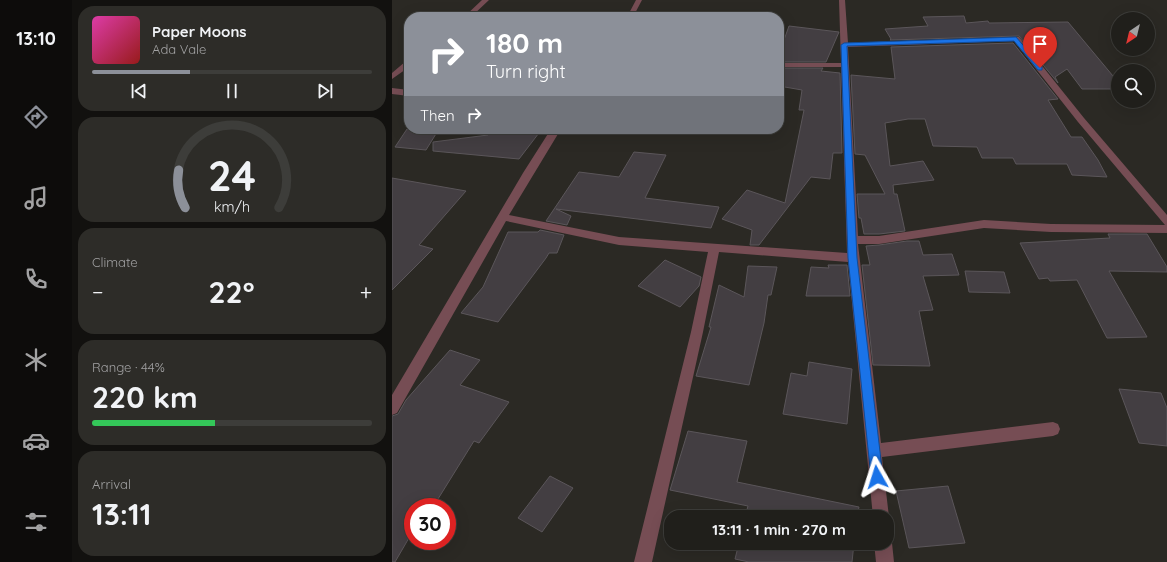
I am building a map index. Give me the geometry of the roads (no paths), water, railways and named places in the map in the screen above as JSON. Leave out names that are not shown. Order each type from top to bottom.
[{"type":"street","points":[[473,12],[486,0]]},
{"type":"street","points":[[633,12],[639,0]]},
{"type":"street","points":[[842,0],[853,258],[880,510]]},
{"type":"street","points":[[844,45],[1016,39],[1081,120],[1167,222]]},
{"type":"street","points":[[784,65],[845,65]]},
{"type":"street","points":[[392,77],[404,67]]},
{"type":"street","points":[[392,92],[404,93]]},
{"type":"street","points":[[392,408],[553,134]]},
{"type":"street","points":[[503,217],[619,241],[853,258]]},
{"type":"street","points":[[852,240],[879,240],[984,224],[1051,228],[1167,229]]},
{"type":"street","points":[[643,562],[697,332],[714,249]]},
{"type":"street","points":[[874,451],[1053,429]]},
{"type":"street","points":[[884,550],[885,562]]}]
